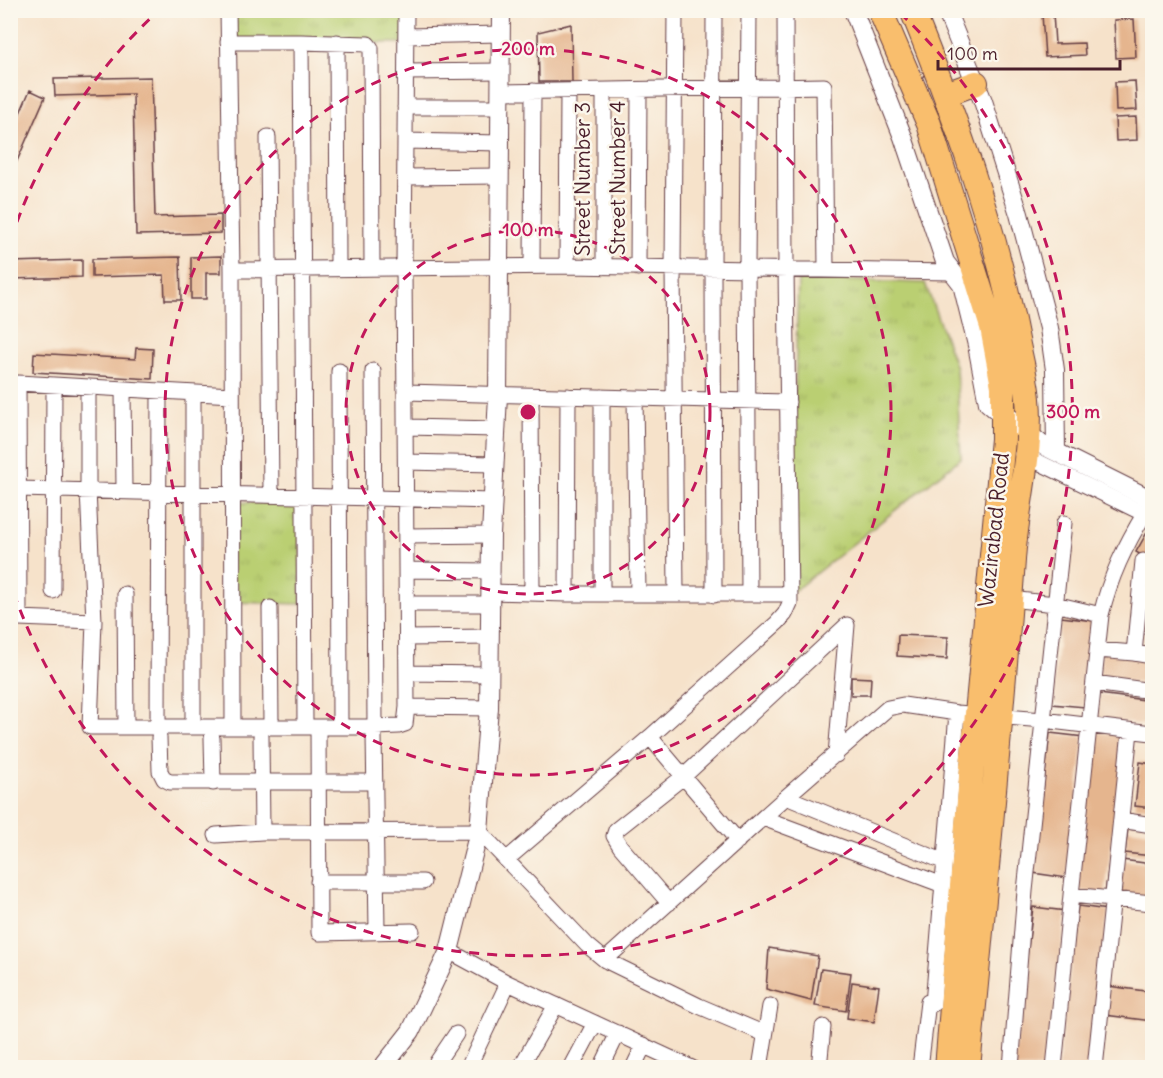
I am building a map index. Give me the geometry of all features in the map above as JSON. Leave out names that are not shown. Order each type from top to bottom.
[{"type":"highway","name":"Wazirabad Road","points":[[880,10],[928,124],[977,288],[992,327],[1003,386],[1003,445],[967,714],[952,888],[947,1068]]},
{"type":"highway","name":"Wazirabad Road","points":[[912,10],[946,94],[988,220],[977,288],[1028,400],[1026,445],[1013,549],[1002,718],[968,1068]]},
{"type":"highway","points":[[946,94],[976,83]]},
{"type":"street","points":[[228,10],[232,270],[233,727]]},
{"type":"street","points":[[87,387],[88,490],[94,621],[90,727],[126,726],[159,732],[193,727],[233,727],[266,731],[340,727],[374,731],[405,724],[407,708],[404,267],[406,10]]},
{"type":"street","points":[[382,1068],[411,1031],[449,951],[479,831],[489,708],[493,464],[498,395],[501,10]]},
{"type":"street","points":[[675,10],[673,268],[676,594]]},
{"type":"street","points":[[714,10],[714,595]]},
{"type":"street","points":[[749,10],[747,268],[749,594]]},
{"type":"street","points":[[506,860],[650,737],[777,623],[786,614],[790,603],[785,10]]},
{"type":"street","points":[[853,10],[903,137],[941,255],[977,288]]},
{"type":"street","points":[[946,10],[976,83],[1018,214],[1049,328],[1055,370],[1056,452]]},
{"type":"street","points":[[406,36],[501,34]]},
{"type":"street","points":[[228,42],[337,42],[368,44],[371,48],[372,268]]},
{"type":"street","points":[[301,42],[304,269],[302,496],[311,727],[318,782],[319,933],[412,931]]},
{"type":"street","points":[[337,42],[338,268]]},
{"type":"street","points":[[406,72],[501,71]]},
{"type":"street","points":[[405,107],[501,99],[533,92],[824,86],[826,269]]},
{"type":"street","name":"Street Number 4","points":[[638,268],[639,90]]},
{"type":"street","points":[[567,266],[568,91]]},
{"type":"street","name":"Street Number 3","points":[[604,91],[604,267]]},
{"type":"street","points":[[532,266],[533,92]]},
{"type":"street","points":[[268,137],[271,495]]},
{"type":"street","points":[[405,141],[500,142]]},
{"type":"street","points":[[405,177],[500,176]]},
{"type":"street","points":[[232,270],[499,266],[786,268],[826,269],[977,288]]},
{"type":"street","points":[[339,371],[340,727]]},
{"type":"street","points":[[373,371],[377,930]]},
{"type":"street","points":[[94,621],[19,618],[15,552],[18,489],[14,440],[18,383],[232,395]]},
{"type":"street","points":[[53,591],[54,385]]},
{"type":"street","points":[[123,389],[124,491]]},
{"type":"street","points":[[159,391],[159,732],[160,771],[164,779],[170,782],[213,783],[375,782]]},
{"type":"street","points":[[406,392],[788,402]]},
{"type":"street","points":[[192,393],[193,727]]},
{"type":"street","points":[[531,396],[532,592]]},
{"type":"street","points":[[567,594],[568,396]]},
{"type":"street","points":[[602,397],[602,594]]},
{"type":"street","points":[[635,398],[638,594]]},
{"type":"street","points":[[1004,413],[1026,445],[1064,476],[1150,510]]},
{"type":"street","points":[[406,427],[496,429]]},
{"type":"street","points":[[1003,445],[1026,445],[1056,452],[1150,510]]},
{"type":"street","points":[[406,462],[493,464]]},
{"type":"street","points":[[18,489],[492,501]]},
{"type":"street","points":[[1054,1068],[1101,615],[1106,593],[1123,550],[1150,510]]},
{"type":"street","points":[[1011,1068],[1043,720],[1064,523]]},
{"type":"street","points":[[406,536],[491,535]]},
{"type":"street","points":[[1123,550],[1148,563],[1134,653]]},
{"type":"street","points":[[407,570],[491,571]]},
{"type":"street","points":[[407,604],[491,598],[532,592],[790,594]]},
{"type":"street","points":[[125,594],[126,726]]},
{"type":"street","points":[[1010,599],[1055,604],[1101,615]]},
{"type":"street","points":[[262,832],[270,608]]},
{"type":"street","points":[[669,903],[620,846],[614,836],[616,830],[683,777],[847,625],[836,755]]},
{"type":"street","points":[[407,638],[490,637]]},
{"type":"street","points":[[1098,650],[1152,656]]},
{"type":"street","points":[[407,673],[489,674]]},
{"type":"street","points":[[1094,683],[1152,691]]},
{"type":"street","points":[[605,960],[888,708],[903,705],[1002,718],[1043,720],[1152,733]]},
{"type":"street","points":[[407,708],[489,708]]},
{"type":"street","points":[[920,1068],[928,1002],[933,1004],[952,888],[945,862],[967,714]]},
{"type":"street","points":[[1095,1068],[1130,731]]},
{"type":"street","points":[[650,737],[738,841]]},
{"type":"street","points":[[212,738],[213,783]]},
{"type":"street","points":[[786,797],[945,862]]},
{"type":"street","points":[[763,818],[952,888]]},
{"type":"street","points":[[1120,819],[1152,825]]},
{"type":"street","points":[[216,835],[262,832],[479,831],[605,960],[699,1006],[765,1034]]},
{"type":"street","points":[[318,882],[423,882]]},
{"type":"street","points":[[1071,895],[1152,903]]},
{"type":"street","points":[[449,951],[508,983],[644,1045],[666,1062],[692,1068]]},
{"type":"street","points":[[468,1068],[508,983]]},
{"type":"street","points":[[520,1068],[556,1005]]},
{"type":"street","points":[[760,1068],[770,1006]]},
{"type":"street","points":[[571,1068],[595,1023]]},
{"type":"street","points":[[819,1068],[823,1027]]},
{"type":"street","points":[[601,1068],[618,1033]]},
{"type":"street","points":[[434,1068],[456,1034]]},
{"type":"street","points":[[633,1068],[644,1045]]},
{"type":"green space","points":[[228,11],[406,11],[406,43],[228,42]]},
{"type":"green space","points":[[798,279],[925,283],[956,368],[961,458],[790,594]]},
{"type":"green space","points":[[230,502],[300,504],[301,604],[230,602]]},
{"type":"building","points":[[1053,13],[1055,44],[1084,43],[1085,55],[1045,57],[1042,14]]},
{"type":"building","points":[[1134,19],[1136,57],[1116,58],[1114,20]]},
{"type":"building","points":[[571,24],[572,82],[539,82],[538,32]]},
{"type":"building","points":[[151,77],[155,217],[221,215],[221,233],[136,235],[133,94],[55,96],[54,79]]},
{"type":"building","points":[[1135,81],[1137,110],[1116,111],[1115,82]]},
{"type":"building","points":[[30,90],[45,97],[10,177],[10,136]]},
{"type":"building","points":[[1136,117],[1137,140],[1116,141],[1115,118]]},
{"type":"building","points":[[221,256],[221,273],[206,273],[206,299],[191,299],[191,257]]},
{"type":"building","points":[[180,257],[181,300],[165,300],[164,275],[92,277],[92,259]]},
{"type":"building","points":[[82,260],[82,277],[10,279],[10,262]]},
{"type":"building","points":[[136,348],[153,349],[152,379],[33,372],[34,353],[135,359]]},
{"type":"building","points":[[10,353],[16,353],[15,371],[10,371]]},
{"type":"building","points":[[1149,529],[1152,532],[1152,561],[1136,552]]},
{"type":"building","points":[[1061,617],[1094,621],[1085,707],[1052,704]]},
{"type":"building","points":[[898,635],[948,637],[947,659],[897,656]]},
{"type":"building","points":[[1102,652],[1152,658],[1152,684],[1099,678]]},
{"type":"building","points":[[851,677],[871,678],[870,695],[851,695]]},
{"type":"building","points":[[1099,694],[1152,701],[1152,726],[1096,719]]},
{"type":"building","points":[[1095,732],[1125,735],[1105,894],[1076,890]]},
{"type":"building","points":[[1050,733],[1084,737],[1067,878],[1033,873]]},
{"type":"building","points":[[1140,762],[1152,764],[1152,808],[1135,806]]},
{"type":"building","points":[[1128,829],[1152,832],[1152,856],[1125,853]]},
{"type":"building","points":[[1122,860],[1152,864],[1152,898],[1118,894]]},
{"type":"building","points":[[1078,906],[1108,910],[1089,1068],[1058,1068]]},
{"type":"building","points":[[1033,907],[1066,911],[1047,1068],[1014,1068]]},
{"type":"building","points":[[769,948],[818,956],[811,1001],[766,989]]},
{"type":"building","points":[[821,969],[851,973],[846,1011],[815,1006]]},
{"type":"building","points":[[852,982],[879,986],[874,1022],[847,1018]]},
{"type":"building","points":[[1108,986],[1152,992],[1152,1021],[1105,1015]]}]
